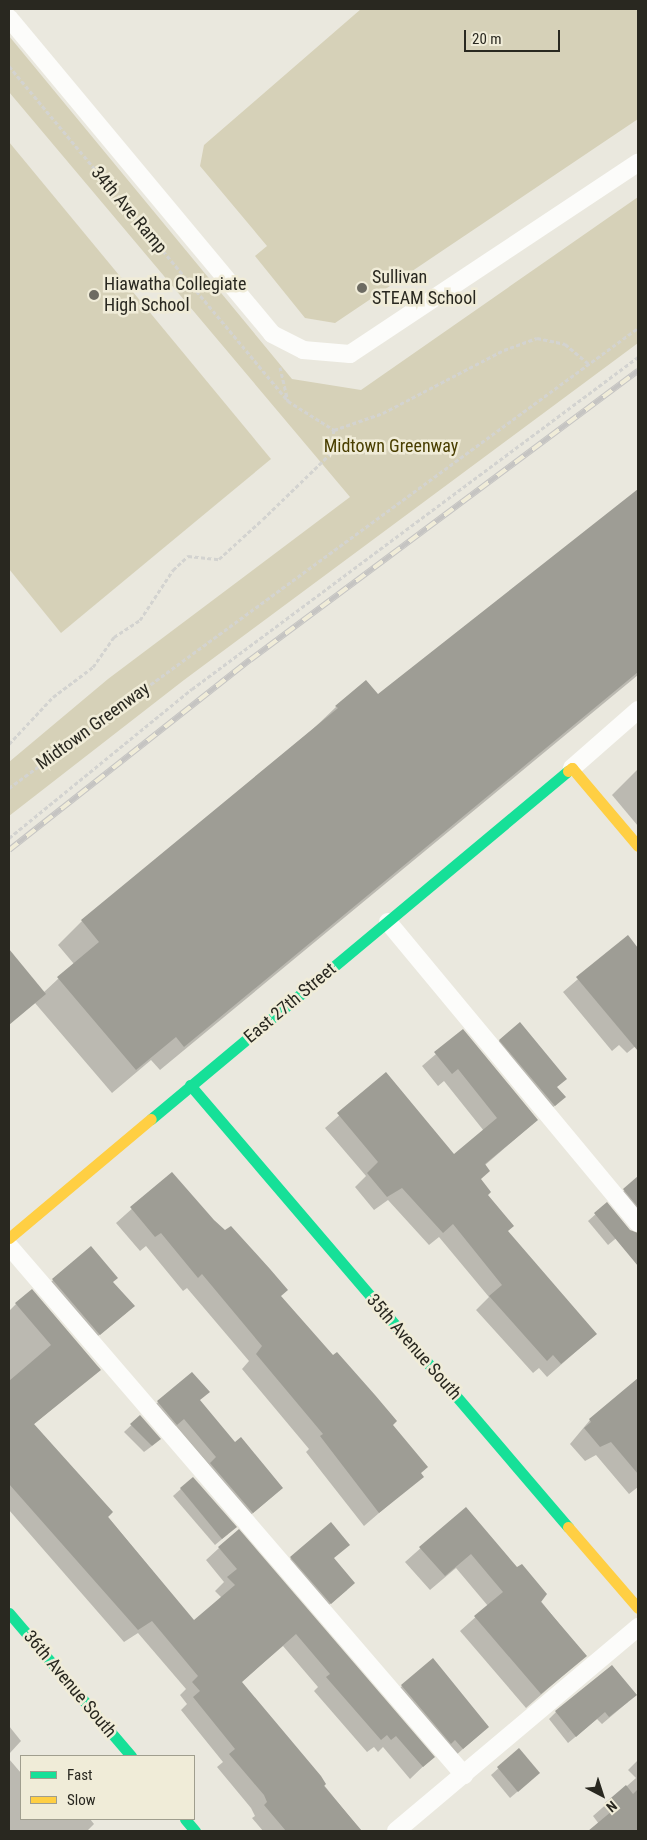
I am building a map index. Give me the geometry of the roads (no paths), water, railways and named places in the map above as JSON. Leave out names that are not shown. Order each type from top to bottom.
[{"type":"street","points":[[572,768],[638,846]]},
{"type":"street","name":"East 27th Street","points":[[9,1238],[572,768]]},
{"type":"street","name":"35th Avenue South","points":[[190,1085],[638,1608]]},
{"type":"street","name":"36th Avenue South","points":[[9,1613],[130,1755]]},
{"type":"street","points":[[185,1820],[195,1831]]},
{"type":"lane","points":[[9,18],[272,334],[303,350],[350,354],[638,163]]},
{"type":"lane","points":[[572,768],[638,710]]},
{"type":"lane","points":[[388,922],[638,1223]]},
{"type":"lane","points":[[9,1246],[464,1776]]},
{"type":"lane","points":[[396,1831],[464,1776],[638,1627]]},
{"type":"railway","points":[[9,850],[250,660],[638,371]]},
{"type":"place","name":"Sullivan STEAM School","points":[[362,288]]},
{"type":"place","name":"Hiawatha Collegiate High School","points":[[94,295]]},
{"type":"park label","name":"Midtown Greenway","points":[[391,446]]}]
